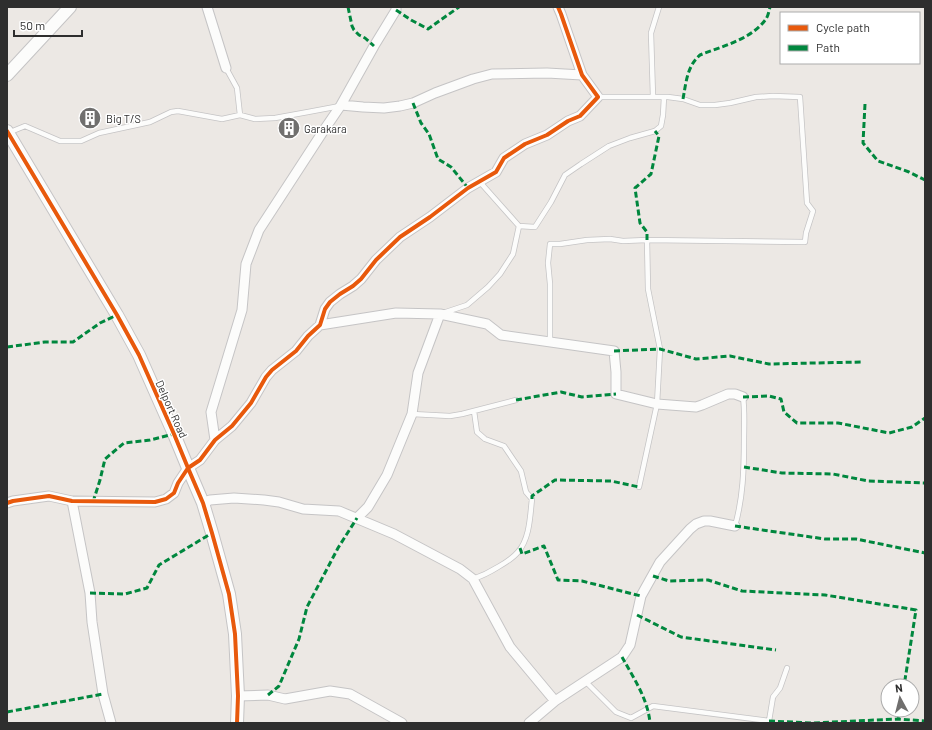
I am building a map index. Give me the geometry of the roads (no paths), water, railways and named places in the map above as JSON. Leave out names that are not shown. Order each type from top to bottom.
[{"type":"street","points":[[7,75],[70,7]]},
{"type":"street","points":[[207,7],[226,68]]},
{"type":"street","points":[[215,440],[212,412],[242,310],[246,264],[259,230],[342,105],[374,46],[396,10],[396,7]]},
{"type":"street","points":[[7,503],[48,496],[72,501],[155,502],[166,499],[174,493],[178,483],[188,468],[200,460],[215,440],[232,426],[251,403],[266,377],[272,370],[296,351],[308,336],[320,325],[325,308],[330,302],[361,279],[376,260],[400,237],[430,217],[468,188],[496,172],[504,158],[525,144],[547,135],[568,121],[580,116],[598,97],[582,75],[558,7]]},
{"type":"street","points":[[342,105],[363,108],[400,106],[413,103],[473,78],[492,74],[547,72],[582,75]]},
{"type":"street","name":"Delport Road","points":[[8,132],[117,315],[139,355],[203,503],[230,594],[235,634],[238,696],[237,723]]},
{"type":"street","points":[[320,325],[396,313],[440,314],[487,324],[501,335],[614,351],[616,394],[657,404],[696,407],[728,394],[735,394],[743,397]]},
{"type":"street","points":[[357,518],[368,507],[387,475],[412,414],[418,372],[440,314]]},
{"type":"street","points":[[203,503],[210,500],[234,498],[264,500],[279,502],[303,509],[340,512],[394,534],[460,569],[473,579],[510,647],[555,701]]},
{"type":"street","points":[[72,501],[90,593],[92,622],[103,694],[111,723]]},
{"type":"street","points":[[529,723],[555,701],[622,656],[630,645],[641,596],[660,562],[690,529],[696,524],[704,521],[735,526]]},
{"type":"street","points":[[238,696],[268,695],[285,699],[330,691],[350,694],[402,723]]},
{"type":"lane","points":[[653,97],[651,33],[659,7]]},
{"type":"lane","points":[[226,68],[237,88],[240,115]]},
{"type":"lane","points":[[550,342],[550,284],[548,263],[550,244],[610,239],[623,241],[805,242],[806,233],[813,211],[807,202],[800,97],[756,97],[730,103],[700,105],[683,99],[664,97],[598,97]]},
{"type":"lane","points":[[479,181],[519,226],[535,227],[566,175],[610,146],[630,138],[655,131],[661,126],[664,115],[664,97]]},
{"type":"lane","points":[[8,132],[25,126],[60,141],[81,141],[99,133],[150,122],[171,112],[222,119],[240,115],[255,119],[275,118],[342,105]]},
{"type":"lane","points":[[440,314],[467,306],[500,274],[513,254],[519,226]]},
{"type":"lane","points":[[639,487],[657,404],[660,349],[648,289],[647,240]]},
{"type":"lane","points":[[735,526],[739,511],[744,460],[743,397]]},
{"type":"lane","points":[[412,414],[450,416],[516,400]]},
{"type":"lane","points":[[473,579],[505,563],[518,552],[524,542],[529,527],[532,499],[526,492],[521,471],[504,446],[485,439],[477,432],[474,411]]},
{"type":"lane","points":[[585,681],[616,712],[631,718],[652,706],[769,721],[773,697],[780,688],[787,668]]},
{"type":"place","name":"Big T/S","points":[[90,118]]},
{"type":"place","name":"Garakara","points":[[289,128]]}]
